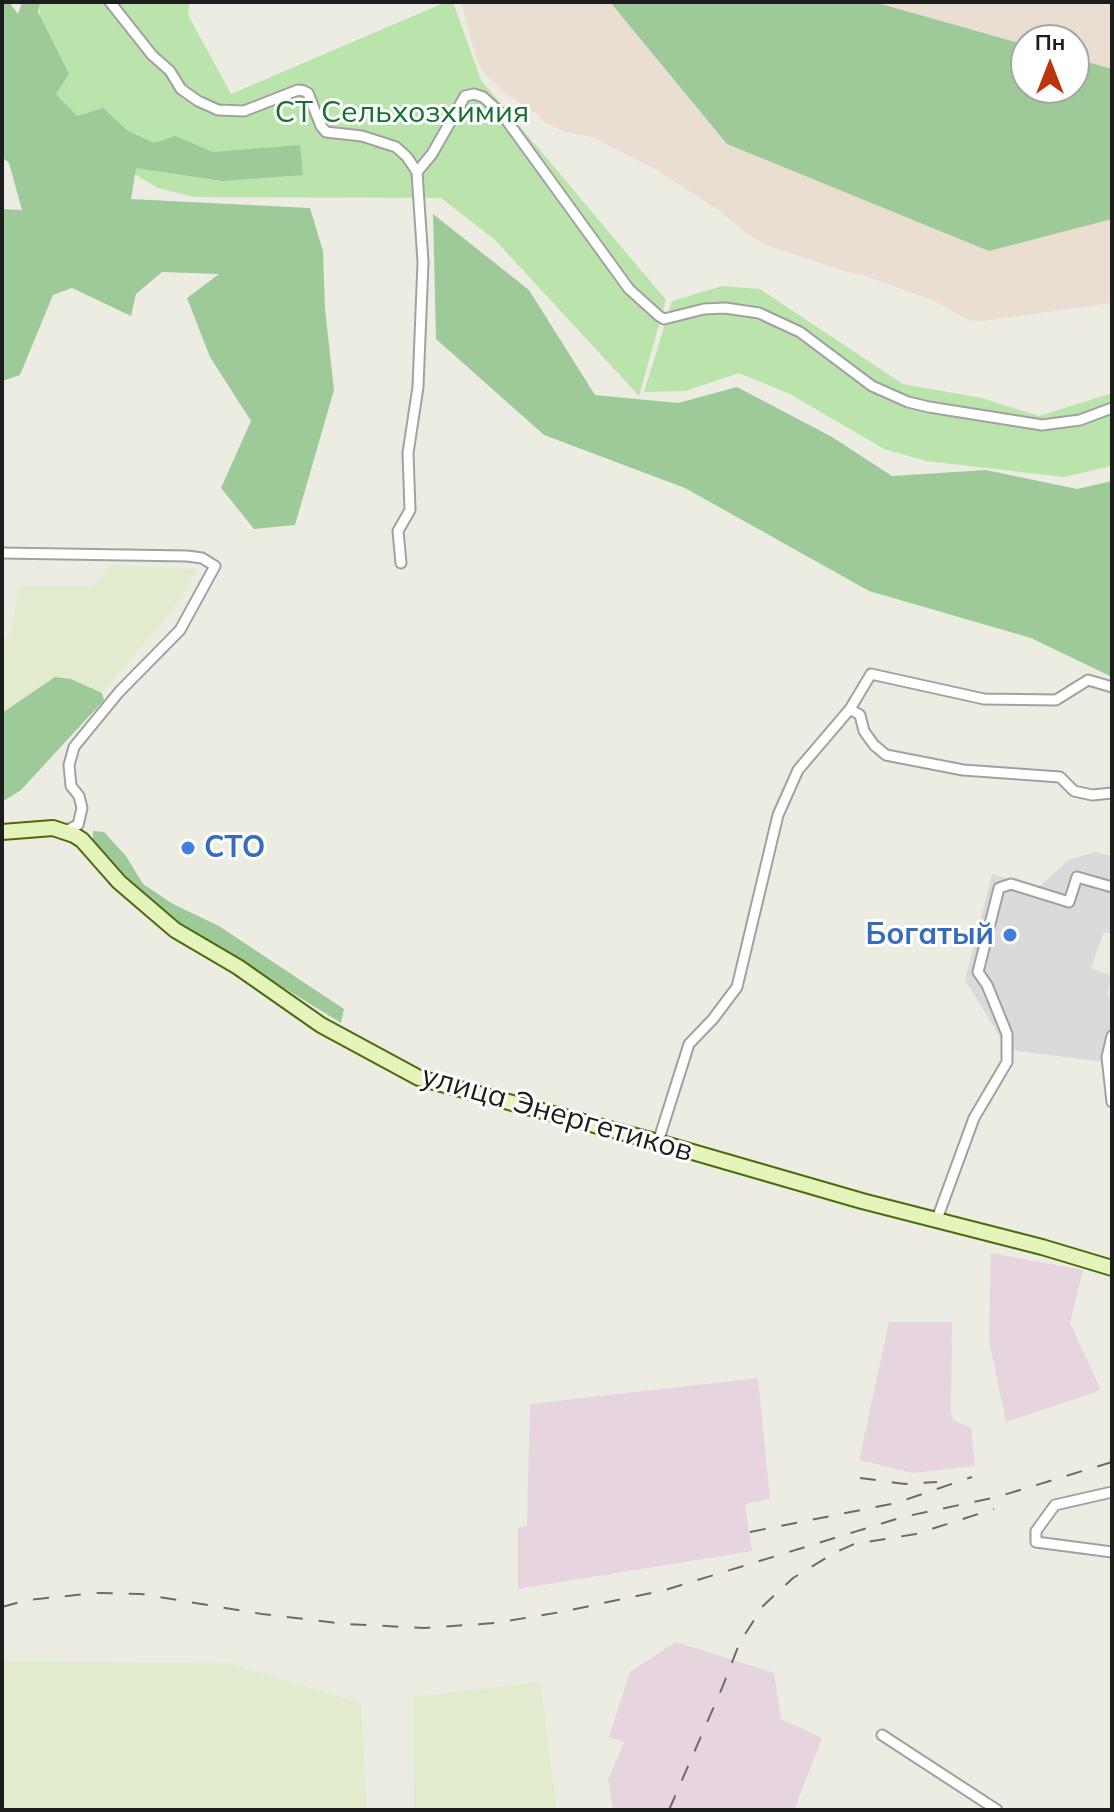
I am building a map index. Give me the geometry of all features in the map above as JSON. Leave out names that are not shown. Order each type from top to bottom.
[{"type":"main road","points":[[2,832],[72,828]]},
{"type":"main road","name":"улица Энергетиков","points":[[72,828],[119,882],[175,930],[238,967],[321,1025],[419,1078],[1112,1268]]},
{"type":"street","points":[[110,2],[152,55],[170,71],[181,89],[198,101],[218,110],[244,111],[298,90],[304,91],[308,93],[326,132],[370,138],[396,147],[417,172],[423,262],[418,387],[408,453],[410,510],[398,531],[401,563]]},
{"type":"street","points":[[417,172],[432,154],[465,96],[474,94],[483,97],[502,114],[629,289],[664,319],[704,309],[725,308],[759,313],[800,332],[872,386],[908,402],[929,407],[1042,425],[1080,420],[1112,408]]},
{"type":"street","points":[[2,553],[187,556],[202,558],[215,566],[180,630],[119,692],[74,747],[69,765],[71,786],[79,796],[82,808],[72,828]]},
{"type":"street","points":[[658,1142],[689,1044],[737,987],[778,815],[798,770],[850,709],[871,674],[984,699],[1056,700],[1088,680],[1112,687]]},
{"type":"street","points":[[850,709],[860,715],[864,731],[886,755],[963,770],[999,770],[1060,777],[1074,791],[1092,795],[1112,793]]},
{"type":"street","points":[[937,1219],[974,1118],[1007,1062],[1007,1034],[987,985],[978,972],[999,888],[1011,884],[1069,902],[1077,877],[1112,887]]},
{"type":"street","points":[[1112,1036],[1107,1057],[1112,1102]]},
{"type":"street","points":[[1112,1492],[1055,1505],[1036,1531],[1036,1542],[1112,1552]]},
{"type":"street","points":[[882,1735],[997,1810]]},
{"type":"shaded area","points":[[461,2],[1112,2],[1112,303],[983,321],[968,320],[934,301],[769,246],[655,169],[592,137],[562,131],[543,122],[485,74],[476,59]]},
{"type":"shaded area","points":[[1095,852],[1112,856],[1112,934],[1104,932],[1091,968],[1112,976],[1107,995],[1112,997],[1112,1063],[1017,1051],[1002,1040],[965,980],[992,874],[1038,888],[1068,860]]},
{"type":"shaded area","points":[[991,1253],[1083,1270],[1070,1323],[1101,1390],[1006,1422],[989,1340]]},
{"type":"shaded area","points":[[889,1322],[952,1322],[951,1413],[953,1420],[971,1428],[975,1466],[913,1473],[859,1460]]},
{"type":"shaded area","points":[[758,1378],[770,1499],[745,1504],[752,1551],[518,1589],[518,1527],[527,1526],[530,1404]]},
{"type":"shaded area","points":[[676,1642],[774,1673],[781,1719],[822,1738],[794,1810],[613,1810],[608,1780],[624,1742],[609,1737],[630,1672]]},
{"type":"green space","points":[[2,2],[9,2],[18,14],[22,2],[40,2],[38,12],[69,74],[56,94],[77,116],[103,108],[128,131],[154,143],[175,136],[213,152],[300,145],[303,175],[223,181],[136,168],[131,199],[310,208],[323,251],[325,309],[334,390],[295,525],[254,529],[221,488],[251,421],[210,357],[187,298],[219,274],[162,272],[136,294],[131,316],[72,288],[53,295],[20,375],[2,381],[2,209],[22,210],[9,163],[2,157]]},
{"type":"green space","name":"СТ Сельхозхимия","points":[[38,2],[190,2],[188,15],[231,94],[446,2],[453,2],[481,80],[666,300],[639,396],[495,240],[441,198],[194,197],[158,188],[107,158],[51,120],[37,30]]},
{"type":"green space","points":[[610,2],[874,2],[1010,40],[1010,104],[1090,104],[1090,63],[1112,69],[1112,219],[989,251],[727,144]]},
{"type":"green space","points":[[433,214],[529,290],[595,395],[678,403],[737,387],[832,437],[892,476],[986,470],[1077,489],[1112,481],[1112,677],[1031,638],[869,591],[685,488],[544,435],[436,339]]},
{"type":"green space","points":[[722,286],[760,289],[903,384],[982,398],[1039,416],[1112,393],[1112,466],[1064,477],[926,461],[884,449],[790,394],[739,373],[685,391],[644,392],[672,301]]},
{"type":"green space","points":[[111,565],[197,569],[178,603],[102,693],[71,679],[55,677],[2,713],[2,645],[11,632],[18,587],[92,587]]},
{"type":"green space","points":[[55,677],[71,679],[102,693],[104,700],[21,790],[2,802],[2,713]]},
{"type":"green space","points":[[93,831],[104,832],[126,856],[143,884],[173,904],[219,926],[344,1009],[341,1023],[184,926],[140,891],[93,842]]},
{"type":"green space","points":[[2,1661],[229,1663],[361,1703],[367,1810],[2,1810]]},
{"type":"green space","points":[[540,1682],[557,1810],[414,1810],[413,1697]]},
{"type":"railway","points":[[2,1607],[27,1600],[96,1593],[141,1594],[346,1624],[425,1628],[495,1623],[665,1590],[903,1517],[997,1497],[1112,1462]]},
{"type":"railway","points":[[750,1532],[896,1503],[972,1477]]},
{"type":"railway","points":[[860,1478],[905,1484],[937,1482]]},
{"type":"railway","points":[[669,1810],[740,1642],[763,1606],[793,1578],[854,1544],[916,1534],[994,1509]]},
{"type":"place","name":"СТО","points":[[188,848]]},
{"type":"place","name":"Богатый","points":[[1010,935]]}]
